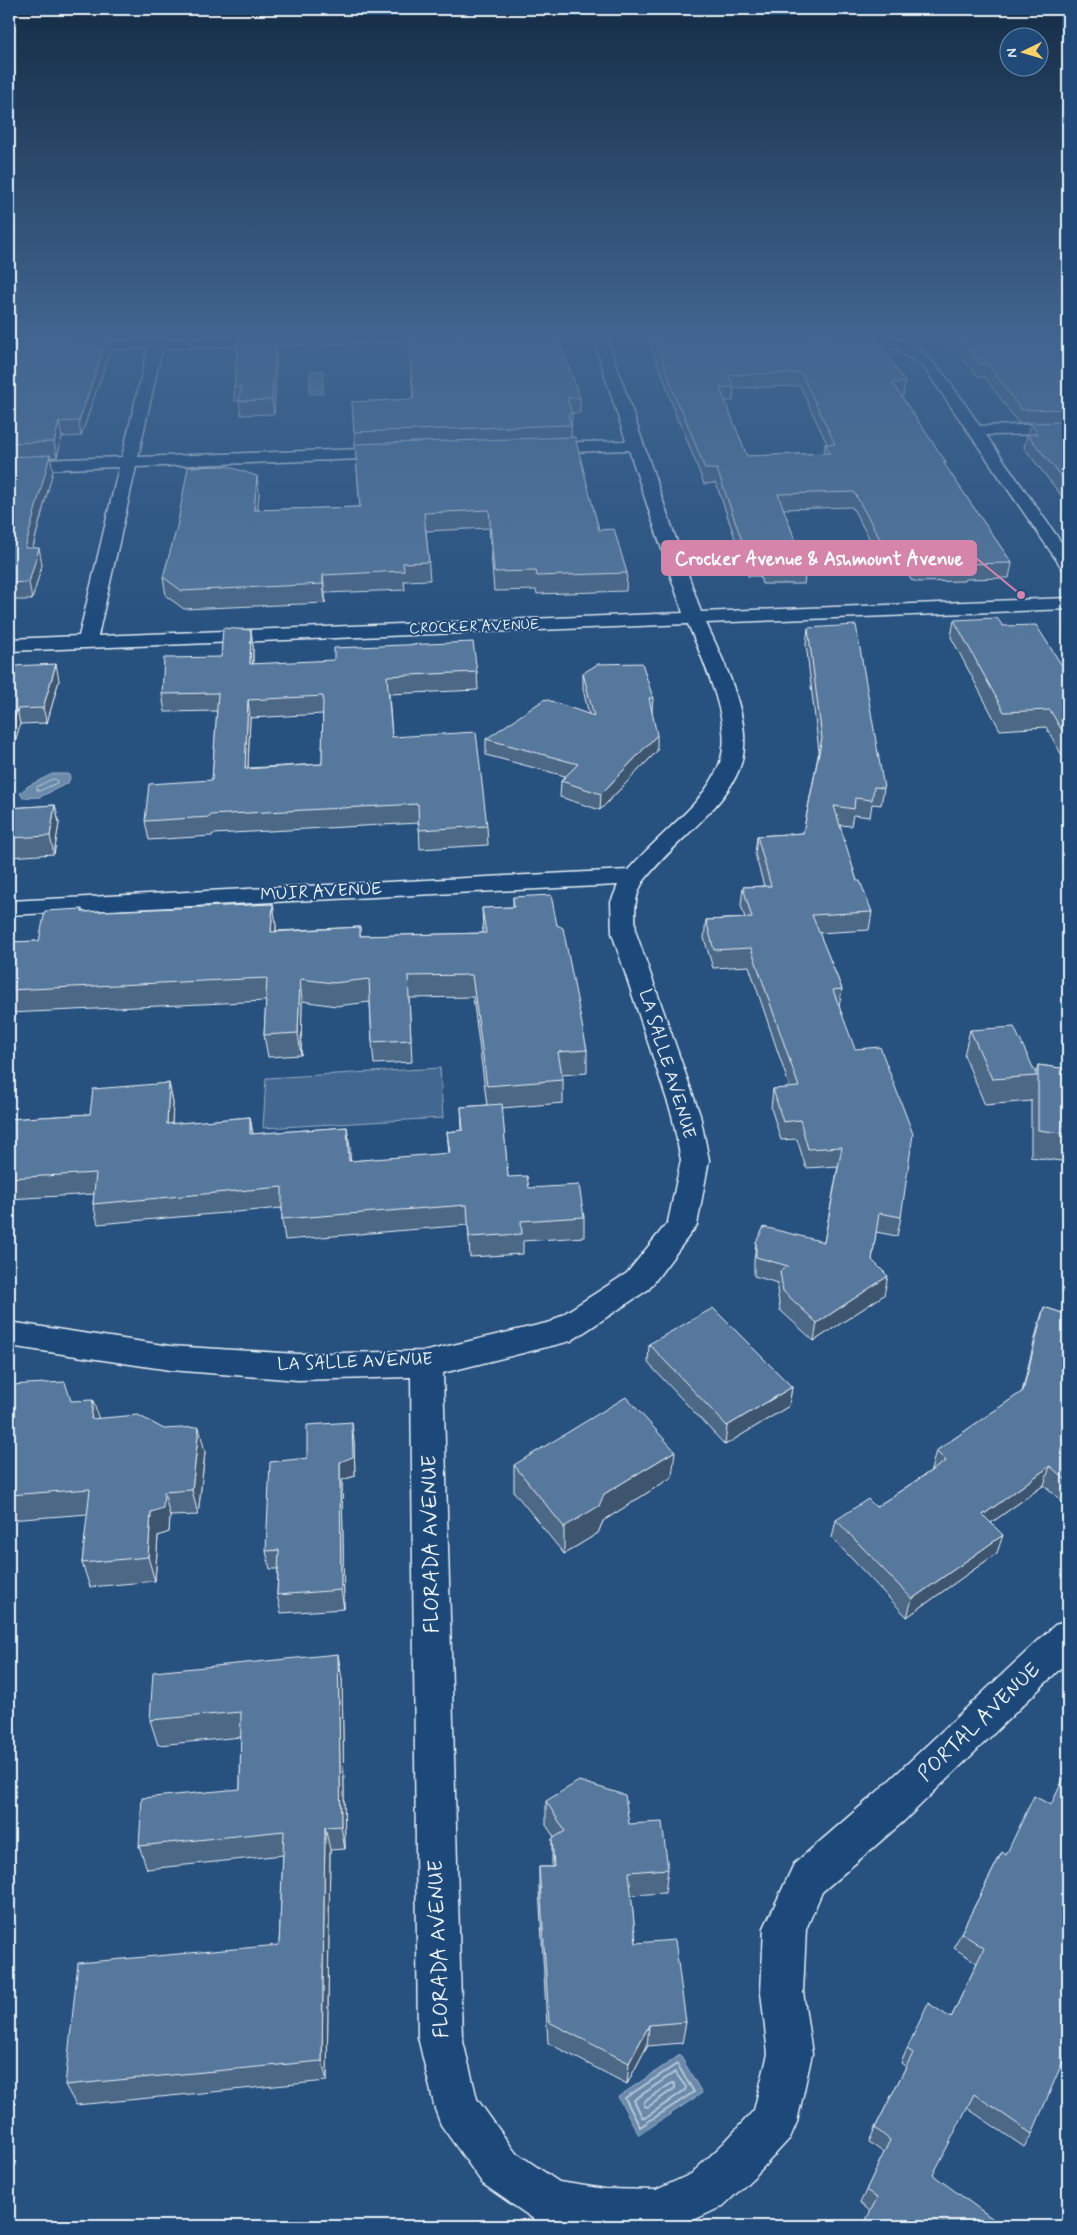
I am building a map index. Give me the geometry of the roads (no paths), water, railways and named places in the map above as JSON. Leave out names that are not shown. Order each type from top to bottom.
[{"type":"street","points":[[87,642],[133,439]]},
{"type":"street","name":"LA SALLE AVENUE","points":[[9,1334],[170,1358],[298,1367],[427,1364],[560,1332],[638,1281],[682,1225],[695,1160],[686,1115],[624,932],[623,901],[633,877],[706,804],[729,770],[734,746],[730,716],[633,439]]},
{"type":"street","points":[[980,439],[1068,564]]},
{"type":"street","points":[[527,448],[635,445]]},
{"type":"street","points":[[9,466],[407,453]]},
{"type":"street","name":"CROCKER AVENUE","points":[[9,645],[1068,603]]},
{"type":"street","name":"MUIR AVENUE","points":[[9,908],[633,877]]},
{"type":"street","name":"FLORADA AVENUE","points":[[427,1364],[440,2036],[457,2109],[499,2168],[551,2204],[606,2212],[658,2213],[707,2190],[740,2159],[774,2122],[790,2054],[782,1992],[785,1928],[808,1878],[890,1807]]},
{"type":"street","name":"PORTAL AVENUE","points":[[890,1807],[1068,1637]]},
{"type":"water","points":[[52,774],[69,774],[70,778],[68,783],[40,797],[23,798],[20,793],[28,786]]},
{"type":"water","points":[[680,2055],[702,2093],[639,2135],[618,2097]]},
{"type":"place","name":"Crocker Avenue & Ashmount Avenue","points":[[1021,595]]}]
